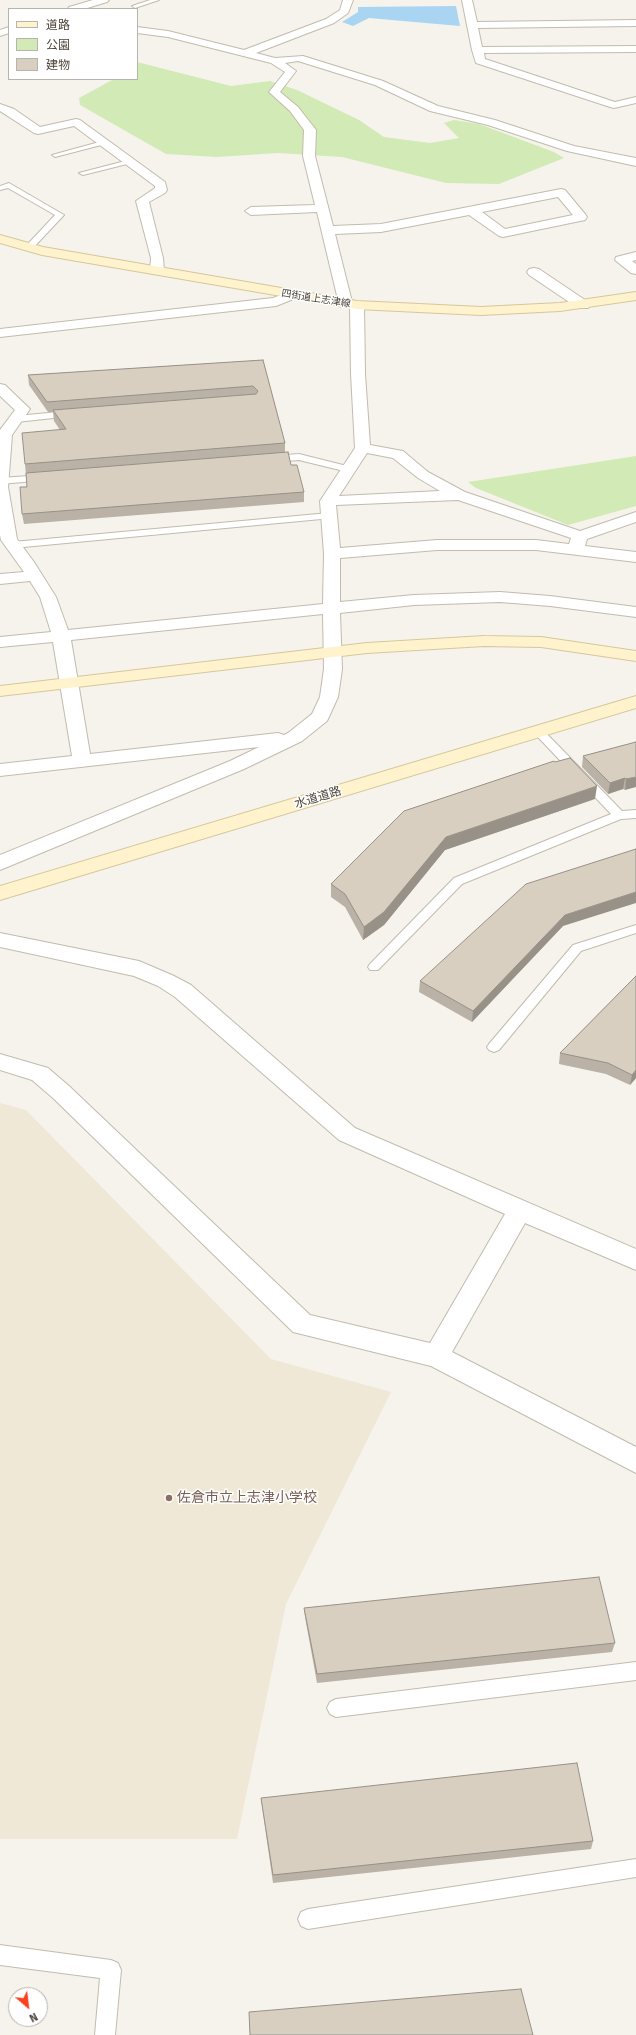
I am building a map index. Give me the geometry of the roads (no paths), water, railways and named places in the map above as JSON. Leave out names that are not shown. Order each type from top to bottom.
[{"type":"street","points":[[76,8],[104,0]]},
{"type":"street","points":[[245,53],[330,21],[344,11],[348,0]]},
{"type":"street","points":[[467,0],[480,61],[614,105],[636,100]]},
{"type":"street","points":[[473,25],[636,23]]},
{"type":"street","points":[[0,863],[237,765],[296,737],[320,718],[329,697],[334,653],[331,608],[332,554],[328,501],[363,448],[358,374],[351,305],[328,230],[309,156],[310,130],[294,109],[274,92],[292,71],[275,61],[168,34],[138,30]]},
{"type":"street","points":[[477,50],[636,49]]},
{"type":"street","points":[[275,61],[299,58],[379,84],[434,109],[491,122],[571,150],[636,162]]},
{"type":"street","points":[[0,107],[10,111],[38,131],[76,122],[161,185],[162,190],[142,201],[157,258],[157,272]]},
{"type":"street","points":[[328,230],[381,228],[561,193],[581,217],[503,233],[472,211]]},
{"type":"street","points":[[251,211],[322,208]]},
{"type":"street","name":"四街道上志津線","points":[[0,239],[29,247],[157,272],[351,305],[481,311],[583,305],[636,296]]},
{"type":"street","points":[[636,256],[621,260],[636,270]]},
{"type":"street","points":[[534,272],[583,305]]},
{"type":"street","points":[[0,332],[276,302],[291,295]]},
{"type":"street","points":[[0,388],[23,409],[2,435],[0,481],[9,540],[48,597],[61,635],[71,683],[82,760]]},
{"type":"street","points":[[363,448],[398,454],[423,475],[460,495],[578,543],[636,557]]},
{"type":"street","points":[[328,501],[460,495]]},
{"type":"street","points":[[332,554],[437,545],[536,545],[578,543],[636,517]]},
{"type":"street","points":[[0,579],[35,576]]},
{"type":"street","points":[[0,642],[414,600],[500,597],[550,601],[636,612]]},
{"type":"street","points":[[0,691],[375,647],[484,641],[541,642],[636,656]]},
{"type":"street","name":"水道道路","points":[[0,893],[636,702]]},
{"type":"street","points":[[0,770],[296,737]]},
{"type":"street","points":[[0,940],[139,969],[166,980],[183,991],[347,1134],[636,1260]]},
{"type":"street","points":[[0,1062],[40,1074],[61,1092],[302,1324],[436,1356],[636,1461]]},
{"type":"street","points":[[436,1356],[520,1210]]},
{"type":"lane","points":[[135,6],[156,0]]},
{"type":"lane","points":[[55,155],[103,143]]},
{"type":"lane","points":[[83,173],[129,162]]},
{"type":"lane","points":[[0,188],[9,185],[60,215],[29,247]]},
{"type":"lane","points":[[16,418],[80,414]]},
{"type":"lane","points":[[260,460],[299,457],[348,469]]},
{"type":"lane","points":[[0,481],[55,477]]},
{"type":"lane","points":[[13,545],[329,516]]},
{"type":"lane","points":[[539,732],[619,815]]},
{"type":"lane","points":[[374,967],[458,881],[619,815],[636,814]]},
{"type":"lane","points":[[494,1047],[578,948],[636,929]]},
{"type":"lane","points":[[336,1708],[636,1672]]},
{"type":"lane","points":[[308,1919],[636,1868]]},
{"type":"lane","points":[[0,1956],[111,1970],[105,2035]]},
{"type":"water","points":[[456,6],[460,26],[369,18],[353,26],[342,22],[358,12],[358,7]]},
{"type":"place","name":"佐倉市立上志津小学校","points":[[169,1498]]}]
